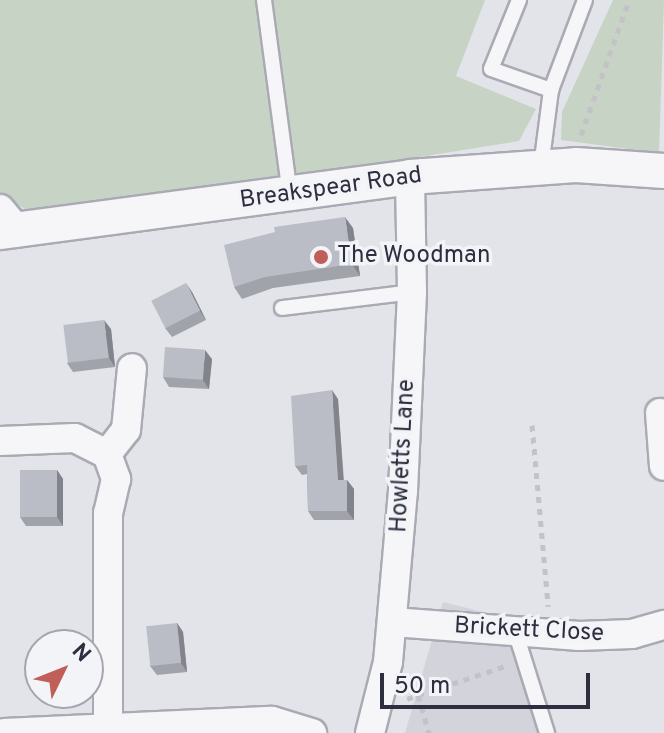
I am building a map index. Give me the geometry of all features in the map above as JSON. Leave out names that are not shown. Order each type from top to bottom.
[{"type":"street","name":"Breakspear Road","points":[[6,224],[290,194],[410,177],[576,165],[664,171]]},
{"type":"street","name":"Howletts Lane","points":[[373,720],[393,622],[412,292],[410,177]]},
{"type":"street","points":[[107,454],[126,430],[132,368]]},
{"type":"street","points":[[662,413],[664,466]]},
{"type":"street","points":[[0,441],[75,438],[107,454],[116,479],[108,513],[108,728]]},
{"type":"street","name":"Brickett Close","points":[[393,622],[520,647],[551,635],[632,634],[664,625]]},
{"type":"street","points":[[4,733],[272,721],[312,733]]},
{"type":"lane","points":[[264,0],[290,194]]},
{"type":"lane","points":[[519,0],[491,69],[551,90]]},
{"type":"lane","points":[[541,167],[551,90],[585,0]]},
{"type":"lane","points":[[282,308],[412,292]]},
{"type":"lane","points":[[520,647],[547,733]]},
{"type":"path","points":[[576,165],[581,131],[629,0]]},
{"type":"path","points":[[532,425],[551,635]]},
{"type":"path","points":[[373,720],[520,647]]},
{"type":"path","points":[[418,695],[429,733]]},
{"type":"shaded area","points":[[443,602],[507,618],[546,733],[405,733]]},
{"type":"green space","points":[[0,0],[485,0],[456,76],[536,109],[519,141],[39,218],[0,193]]},
{"type":"green space","points":[[613,0],[664,0],[659,153],[561,140],[562,112]]},
{"type":"building","points":[[345,217],[352,264],[265,277],[234,287],[224,245],[275,232],[274,227]]},
{"type":"building","points":[[186,283],[200,311],[165,328],[151,301]]},
{"type":"building","points":[[104,320],[109,358],[68,363],[63,325]]},
{"type":"building","points":[[165,347],[205,350],[203,380],[163,377]]},
{"type":"building","points":[[332,390],[338,480],[347,480],[347,511],[308,511],[307,465],[295,466],[291,396]]},
{"type":"building","points":[[20,470],[57,470],[57,517],[20,517]]},
{"type":"building","points":[[177,623],[181,663],[150,666],[146,626]]},
{"type":"place","name":"The Woodman","points":[[321,257]]}]
